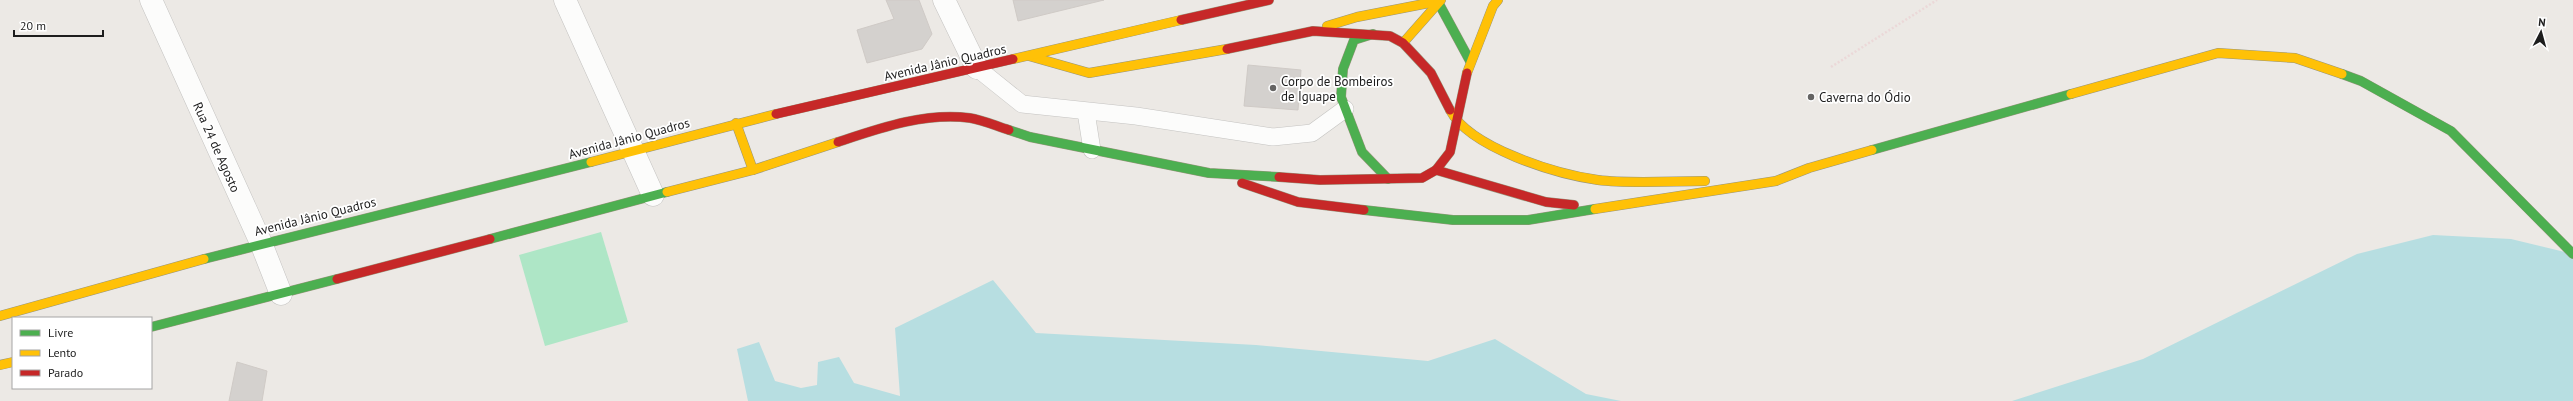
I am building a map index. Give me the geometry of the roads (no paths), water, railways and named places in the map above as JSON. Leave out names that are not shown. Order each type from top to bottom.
[{"type":"main road","name":"Avenida Jânio Quadros","points":[[0,316],[261,243],[635,151],[736,123],[1269,0]]},
{"type":"main road","points":[[1027,56],[1089,73],[1209,53],[1313,31],[1357,17],[1439,0]]},
{"type":"main road","points":[[1439,0],[1470,61]]},
{"type":"main road","points":[[1404,42],[1439,0]]},
{"type":"main road","points":[[152,327],[753,170],[890,125],[934,116],[971,118],[1030,137],[1209,172],[1320,180],[1422,178],[1436,170],[1450,152],[1470,61],[1493,6],[1498,0]]},
{"type":"main road","points":[[1313,31],[1390,36],[1404,42],[1431,73],[1456,121],[1490,145],[1547,169],[1599,180],[1776,181]]},
{"type":"main road","points":[[1373,34],[1354,40],[1342,69],[1341,97],[1362,152],[1388,179]]},
{"type":"main road","points":[[1209,172],[1298,202],[1453,220],[1528,220],[1776,181],[1809,168],[2218,53],[2295,58],[2361,81],[2451,131],[2573,254]]},
{"type":"main road","points":[[736,123],[753,170]]},
{"type":"main road","points":[[1436,170],[1546,202],[1598,208]]},
{"type":"main road","points":[[0,365],[12,362]]},
{"type":"street","name":"Rua 24 de Agosto","points":[[151,0],[261,243],[281,294]]},
{"type":"street","points":[[565,0],[635,151],[653,195]]},
{"type":"street","points":[[944,0],[977,68]]},
{"type":"lane","points":[[977,68],[1022,104],[1086,112],[1136,116],[1273,137],[1312,133],[1345,109]]},
{"type":"lane","points":[[1086,112],[1092,150]]},
{"type":"water","points":[[2433,235],[2511,239],[2573,254],[2573,401],[2012,401],[2143,359],[2357,254]]},
{"type":"water","points":[[993,280],[1036,333],[1256,345],[1428,361],[1495,339],[1586,394],[1621,401],[748,401],[737,349],[759,342],[775,381],[801,388],[817,385],[818,362],[839,357],[854,383],[900,396],[895,328]]},
{"type":"place","name":"Corpo de Bombeiros de Iguape","points":[[1273,88]]},
{"type":"place","name":"Caverna do Ódio","points":[[1811,97]]}]
